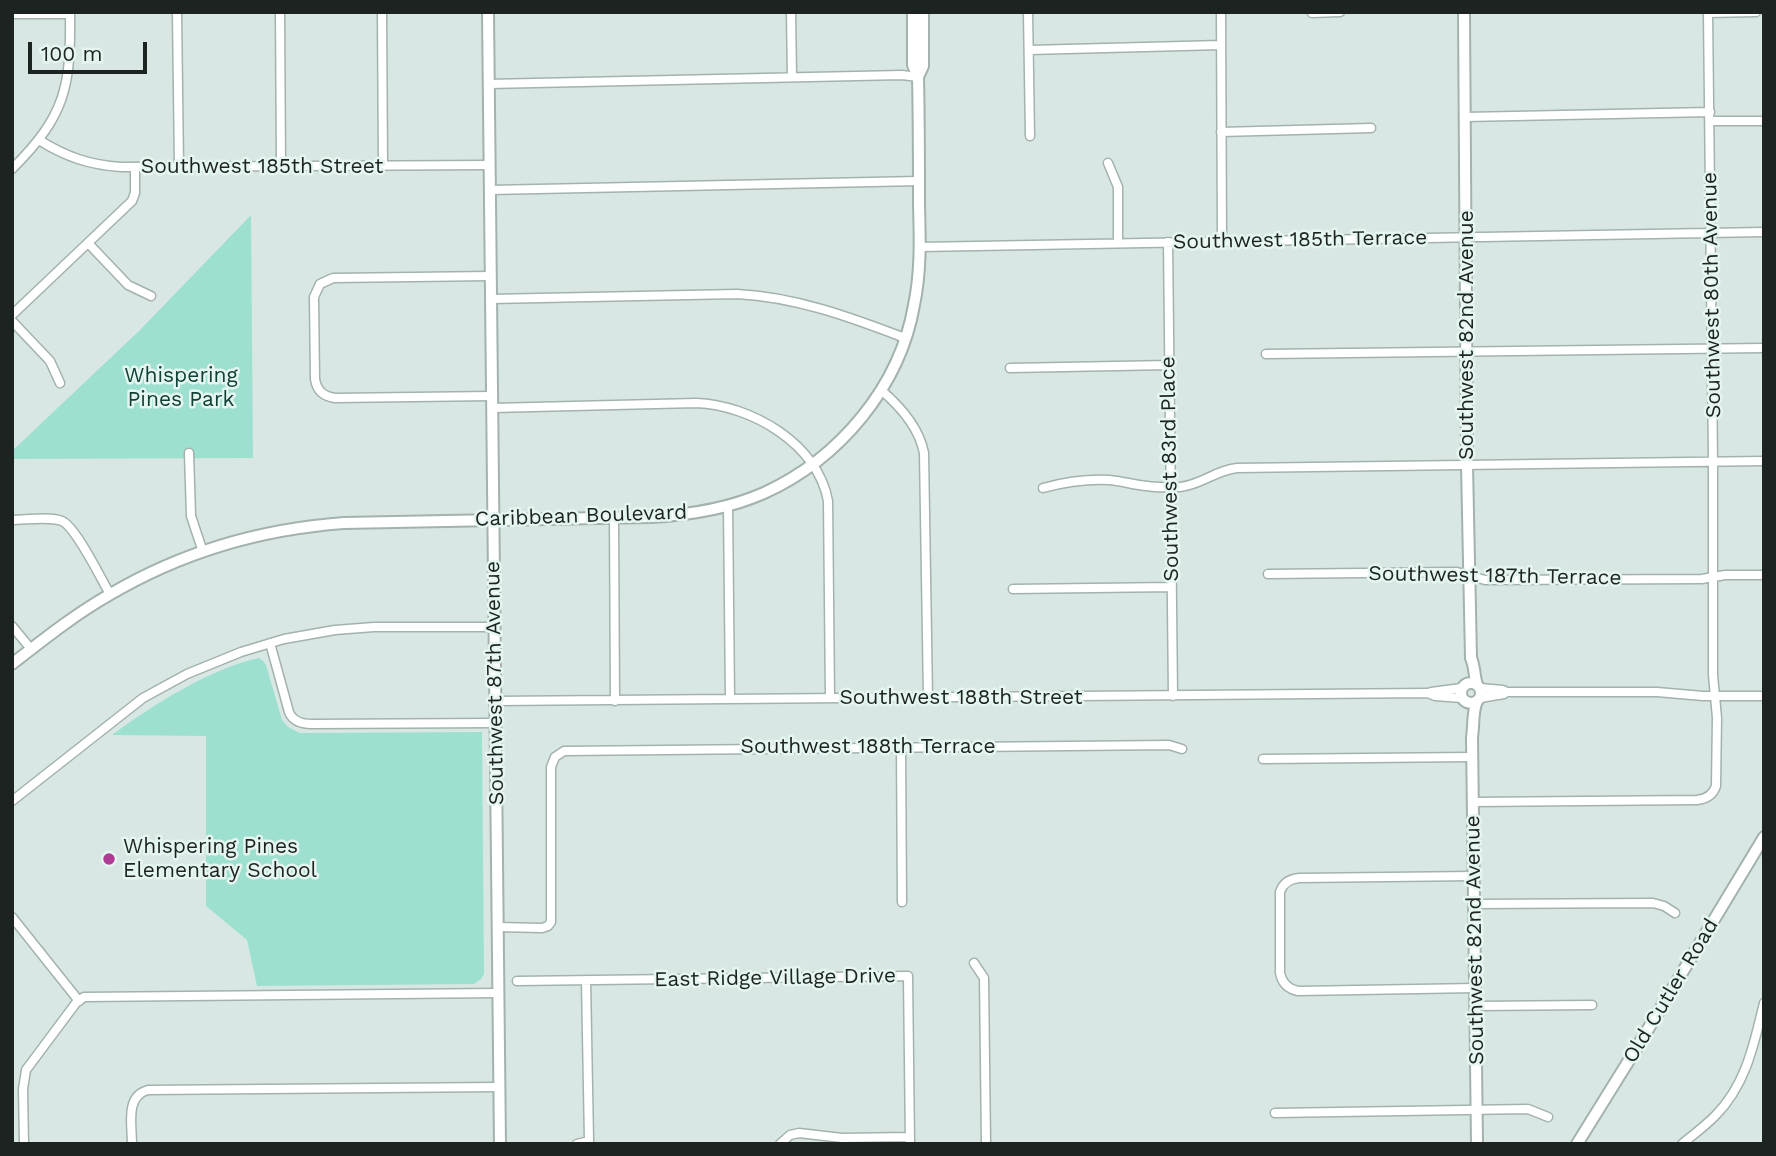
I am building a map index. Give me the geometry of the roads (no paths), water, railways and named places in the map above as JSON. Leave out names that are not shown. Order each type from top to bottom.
[{"type":"street","points":[[177,12],[178,167]]},
{"type":"street","points":[[280,12],[281,166]]},
{"type":"street","points":[[382,12],[383,166]]},
{"type":"street","name":"Southwest 87th Avenue","points":[[488,12],[500,1144]]},
{"type":"street","points":[[791,12],[792,77]]},
{"type":"street","name":"Caribbean Boulevard","points":[[12,664],[64,624],[110,594],[157,570],[203,552],[266,534],[356,522],[614,517],[702,512],[764,493],[811,465],[850,431],[881,390],[891,372],[912,316],[920,247],[918,77],[913,65],[913,12]]},
{"type":"street","points":[[489,84],[902,75],[918,77],[923,66],[923,12]]},
{"type":"street","points":[[1028,12],[1030,136]]},
{"type":"street","points":[[1220,12],[1222,242]]},
{"type":"street","points":[[1312,13],[1340,12]]},
{"type":"street","name":"Southwest 82nd Avenue","points":[[1464,12],[1471,658],[1468,664],[1474,707],[1472,757],[1477,1144]]},
{"type":"street","points":[[1708,13],[1756,12]]},
{"type":"street","points":[[12,14],[70,13],[70,53],[66,84],[56,114],[39,140],[12,169]]},
{"type":"street","name":"Southwest 80th Avenue","points":[[1708,13],[1714,696]]},
{"type":"street","points":[[1029,50],[1221,45]]},
{"type":"street","points":[[1465,117],[1710,112]]},
{"type":"street","points":[[1710,121],[1764,121]]},
{"type":"street","points":[[1221,132],[1371,128]]},
{"type":"street","name":"Southwest 185th Street","points":[[39,140],[78,160],[99,165],[135,167],[490,165]]},
{"type":"street","points":[[1108,163],[1118,187],[1118,243]]},
{"type":"street","points":[[60,383],[50,361],[12,318],[132,201],[135,193],[135,167]]},
{"type":"street","points":[[490,190],[919,181]]},
{"type":"street","name":"Southwest 185th Terrace","points":[[920,247],[1764,232]]},
{"type":"street","name":"Southwest 83rd Place","points":[[1168,242],[1173,696]]},
{"type":"street","points":[[88,243],[128,285],[151,296]]},
{"type":"street","points":[[491,276],[333,278],[320,284],[314,297],[314,324],[315,379],[325,396],[492,396]]},
{"type":"street","points":[[491,299],[723,294],[764,296],[804,303],[905,338]]},
{"type":"street","points":[[1266,354],[1764,348]]},
{"type":"street","points":[[1010,368],[1169,365]]},
{"type":"street","points":[[881,390],[909,419],[921,440],[924,453],[928,698]]},
{"type":"street","points":[[492,408],[696,403],[719,405],[748,414],[775,429],[794,444],[823,482],[828,501],[831,698]]},
{"type":"street","points":[[189,453],[191,516],[203,552]]},
{"type":"street","points":[[1043,488],[1089,480],[1111,480],[1153,487],[1190,485],[1223,470],[1237,468],[1764,461]]},
{"type":"street","points":[[728,506],[730,699]]},
{"type":"street","points":[[614,517],[615,701]]},
{"type":"street","points":[[12,520],[52,519],[66,523],[76,534],[110,594]]},
{"type":"street","name":"Southwest 187th Terrace","points":[[1268,574],[1457,572],[1485,580],[1702,579],[1725,575],[1764,575]]},
{"type":"street","points":[[1013,589],[1172,587]]},
{"type":"street","points":[[12,626],[32,649]]},
{"type":"street","points":[[12,801],[118,716],[154,691],[218,660],[317,632],[354,628],[494,626]]},
{"type":"street","points":[[271,643],[290,715],[299,723],[495,723]]},
{"type":"street","name":"Southwest 188th Street","points":[[495,701],[1173,696],[1436,691],[1502,695],[1507,692],[1657,692],[1764,696]]},
{"type":"street","points":[[1473,802],[1697,800],[1708,797],[1716,786],[1717,777],[1717,718],[1714,696]]},
{"type":"street","name":"Southwest 188th Terrace","points":[[497,927],[542,928],[550,924],[551,767],[555,757],[561,752],[1169,745],[1182,749]]},
{"type":"street","points":[[901,747],[902,902]]},
{"type":"street","points":[[1263,759],[1472,757]]},
{"type":"street","name":"Old Cutler Road","points":[[1577,1144],[1764,837]]},
{"type":"street","points":[[1474,876],[1291,880],[1281,889],[1280,896],[1280,973],[1285,985],[1298,991],[1476,988]]},
{"type":"street","points":[[1474,904],[1653,903],[1675,912]]},
{"type":"street","points":[[14,922],[79,1001]]},
{"type":"street","points":[[974,963],[984,978],[986,1144]]},
{"type":"street","name":"East Ridge Village Drive","points":[[517,981],[908,976],[910,1141]]},
{"type":"street","points":[[577,1144],[589,1141],[586,980]]},
{"type":"street","points":[[23,1144],[23,1089],[26,1070],[79,1001],[88,996],[498,993]]},
{"type":"street","points":[[1682,1144],[1717,1115],[1738,1086],[1751,1055],[1764,1003]]},
{"type":"street","points":[[1476,1006],[1592,1006]]},
{"type":"street","points":[[132,1144],[132,1104],[140,1092],[148,1090],[499,1087]]},
{"type":"street","points":[[1275,1113],[1528,1109],[1548,1117]]},
{"type":"street","points":[[780,1144],[790,1135],[799,1133],[910,1141]]},
{"type":"place","name":"Whispering Pines Elementary School","points":[[109,859]]},
{"type":"park label","name":"Whispering Pines Park","points":[[181,388]]}]
